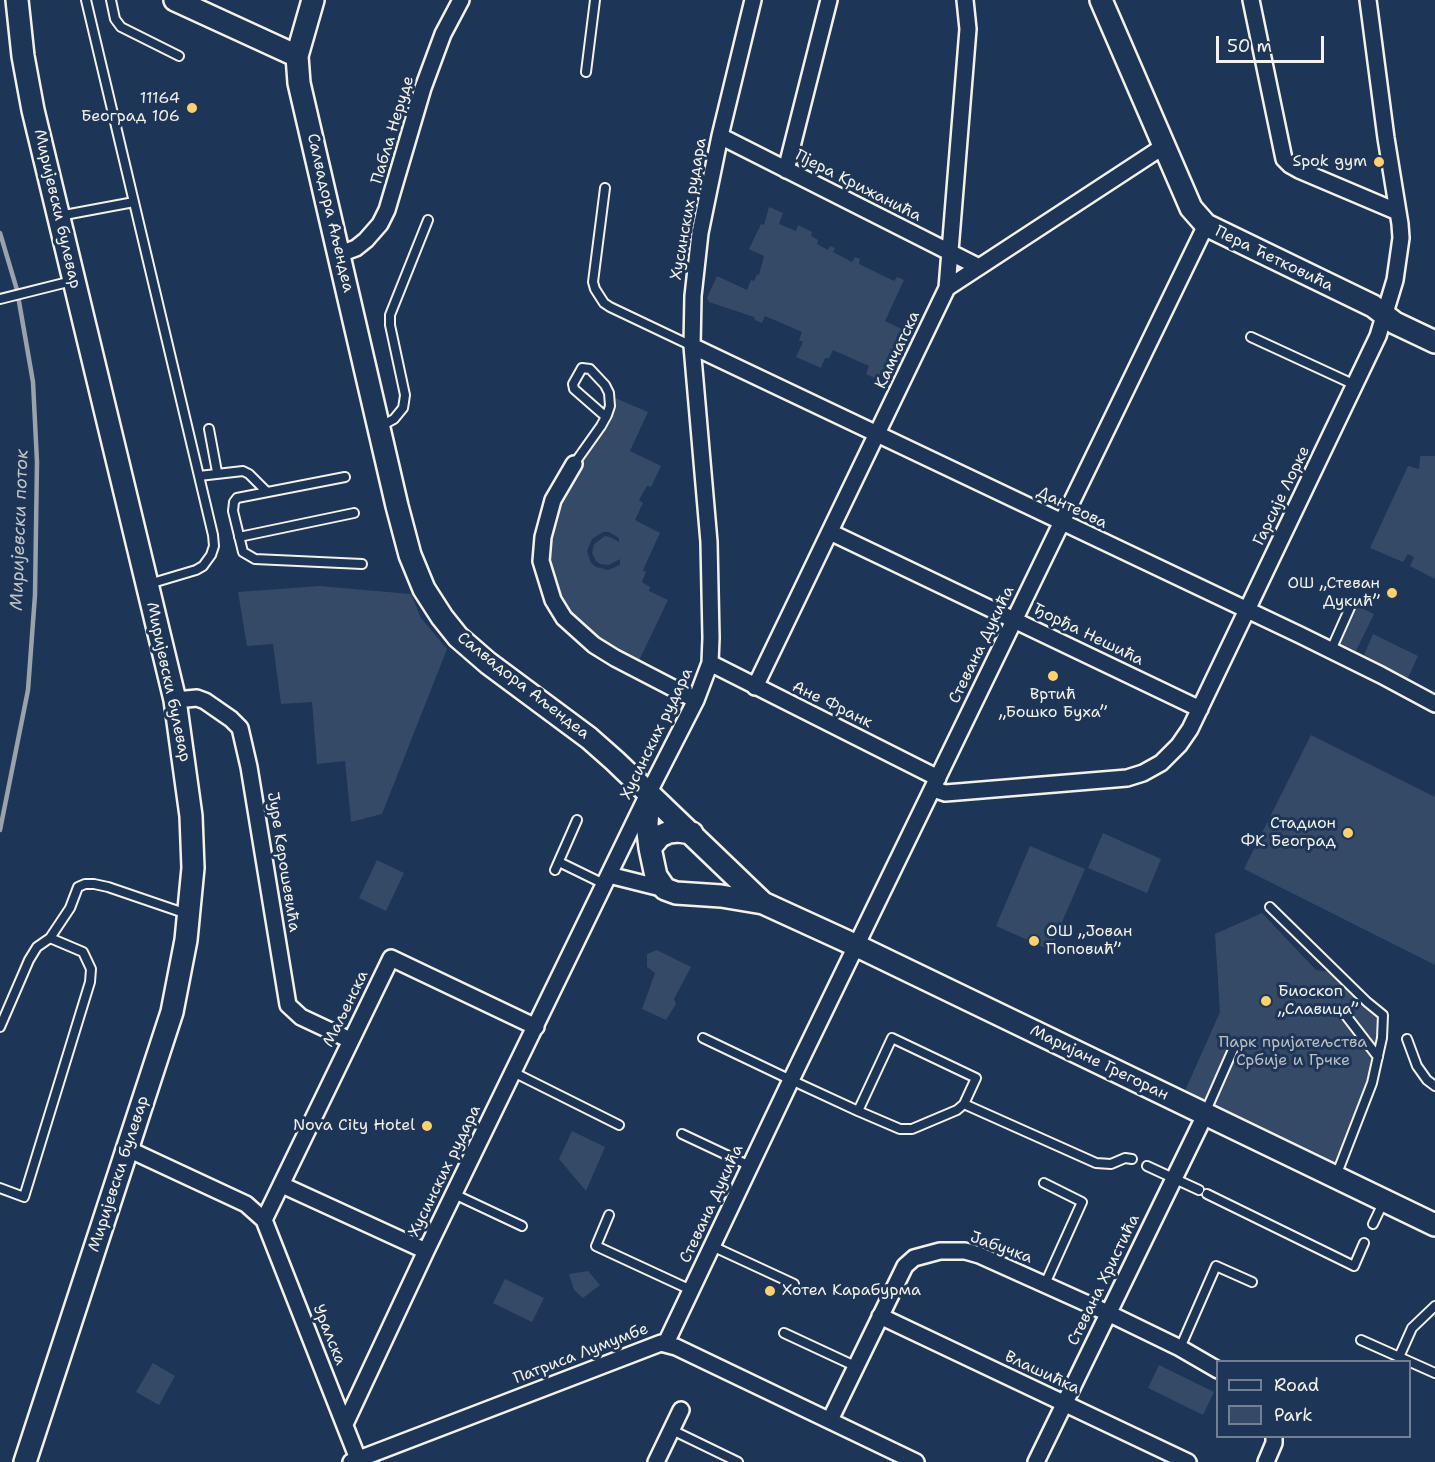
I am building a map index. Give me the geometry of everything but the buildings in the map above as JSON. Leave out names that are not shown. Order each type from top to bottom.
[{"type":"street","name":"Миријевски булевар","points":[[17,0],[23,56],[33,110],[175,700],[191,816],[193,868],[180,978],[172,1012],[25,1462]]},
{"type":"street","points":[[175,0],[297,56]]},
{"type":"street","name":"Салвадора Аљендеа","points":[[314,0],[297,56],[302,95],[410,555],[424,589],[442,617],[459,637],[488,663],[589,738],[649,792]]},
{"type":"street","name":"Пабла Неруде","points":[[340,254],[356,248],[366,240],[380,224],[387,210],[423,88],[443,34],[461,0]]},
{"type":"street","name":"Хусинских рудара","points":[[649,792],[696,700],[710,663],[709,542],[692,346],[692,306],[695,262],[720,136],[753,0]]},
{"type":"street","points":[[786,170],[829,0]]},
{"type":"street","name":"Камчатска","points":[[755,687],[947,288],[968,29],[965,0]]},
{"type":"street","name":"Пера Ћетковића","points":[[1101,0],[1191,208],[1206,225],[1373,306],[1395,323],[1435,342]]},
{"type":"street","points":[[1251,0],[1284,159],[1299,170],[1398,212]]},
{"type":"street","name":"Гарсије Лорке","points":[[936,784],[945,793],[1127,778],[1143,773],[1161,763],[1179,745],[1190,729],[1378,336],[1395,280],[1401,238],[1368,0]]},
{"type":"street","name":"Пјера Крижанића","points":[[720,136],[979,267]]},
{"type":"street","points":[[947,288],[1164,146]]},
{"type":"street","name":"Стевана Дукића","points":[[666,1343],[791,1080],[1206,225]]},
{"type":"street","name":"Дантеова","points":[[692,346],[1331,650],[1435,704]]},
{"type":"street","points":[[574,464],[554,500],[543,537],[541,561],[553,600],[564,618],[606,654],[696,700]]},
{"type":"street","name":"Ђорђа Нешића","points":[[830,532],[1200,709]]},
{"type":"street","name":"Ане Франк","points":[[710,663],[936,784]]},
{"type":"street","name":"Јуре Керошевића","points":[[175,700],[197,698],[205,701],[240,728],[288,1005],[301,1017],[350,1040]]},
{"type":"street","points":[[649,792],[639,827],[650,848],[656,876],[665,889]]},
{"type":"street","name":"Маријане Грегоран","points":[[649,792],[763,903]]},
{"type":"street","points":[[639,827],[668,823],[693,833]]},
{"type":"street","name":"Хусинских рудара","points":[[345,1424],[426,1251],[607,880],[639,827]]},
{"type":"street","points":[[650,848],[660,836],[669,832],[693,833]]},
{"type":"street","points":[[702,894],[715,883],[717,859]]},
{"type":"street","points":[[607,880],[665,889]]},
{"type":"street","name":"Маријане Грегоран","points":[[665,889],[676,893],[702,894],[763,903],[857,946],[1435,1225]]},
{"type":"street","name":"Маљенска","points":[[264,1220],[391,958],[536,1027]]},
{"type":"street","name":"Стевана Христића","points":[[1036,1462],[1204,1115]]},
{"type":"street","points":[[128,1149],[246,1204],[264,1220]]},
{"type":"street","points":[[282,1185],[426,1251]]},
{"type":"street","name":"Уралска","points":[[264,1220],[345,1424],[357,1461]]},
{"type":"street","name":"Јабучка","points":[[830,1420],[905,1266],[914,1258],[928,1253],[965,1251],[979,1255],[1108,1313],[1180,1348],[1216,1369]]},
{"type":"street","name":"Влашићка","points":[[880,1316],[1188,1462]]},
{"type":"street","name":"Патриса Лумумбе","points":[[357,1461],[656,1343],[666,1343],[916,1462]]},
{"type":"street","points":[[656,1462],[681,1410]]},
{"type":"street","points":[[1266,1462],[1274,1438]]},
{"type":"lane","points":[[86,0],[213,535],[214,546],[207,562],[196,570],[147,584]]},
{"type":"lane","points":[[111,0],[115,19],[121,27],[179,56]]},
{"type":"lane","points":[[586,72],[595,0]]},
{"type":"lane","points":[[605,188],[593,282],[595,289],[604,303],[610,307],[692,346]]},
{"type":"lane","points":[[59,216],[134,202]]},
{"type":"lane","points":[[379,427],[394,418],[405,402],[390,315],[428,220]]},
{"type":"lane","points":[[0,299],[74,280]]},
{"type":"lane","points":[[1251,337],[1355,385]]},
{"type":"lane","points":[[574,464],[606,417],[610,400],[605,385],[590,369],[582,368],[573,384],[573,389],[606,417]]},
{"type":"lane","points":[[209,429],[217,472]]},
{"type":"lane","points":[[199,476],[217,472],[243,471],[267,492]]},
{"type":"lane","points":[[345,477],[237,498],[233,511],[243,552],[255,560],[362,564]]},
{"type":"lane","points":[[239,537],[354,513]]},
{"type":"lane","points":[[1331,650],[1352,603]]},
{"type":"lane","points":[[555,870],[577,820]]},
{"type":"lane","points":[[559,862],[607,880]]},
{"type":"lane","points":[[0,1027],[28,960],[37,947],[50,938],[70,908],[78,887],[85,884],[108,887],[189,914]]},
{"type":"lane","points":[[1270,907],[1367,1002],[1380,1011],[1383,1022],[1378,1057],[1369,1092],[1335,1178]]},
{"type":"lane","points":[[0,1188],[24,1197],[90,982],[91,969],[83,952],[50,938]]},
{"type":"lane","points":[[1344,1014],[1378,1057]]},
{"type":"lane","points":[[703,1038],[858,1111],[904,1130],[957,1110],[964,1104],[976,1078],[892,1038],[858,1111]]},
{"type":"lane","points":[[1407,1039],[1417,1065],[1427,1080],[1435,1086]]},
{"type":"lane","points":[[1204,1115],[1235,1046]]},
{"type":"lane","points":[[513,1072],[619,1125]]},
{"type":"lane","points":[[964,1104],[1096,1163],[1111,1164],[1125,1158],[1132,1159]]},
{"type":"lane","points":[[682,1134],[750,1166]]},
{"type":"lane","points":[[1147,1166],[1354,1266],[1364,1243]]},
{"type":"lane","points":[[1044,1183],[1082,1202],[1045,1284]]},
{"type":"lane","points":[[454,1194],[522,1226]]},
{"type":"lane","points":[[1373,1224],[1384,1201]]},
{"type":"lane","points":[[609,1215],[596,1246],[692,1290]]},
{"type":"lane","points":[[712,1246],[794,1284]]},
{"type":"lane","points":[[1180,1348],[1216,1266],[1252,1282]]},
{"type":"lane","points":[[1400,1357],[1412,1328],[1435,1306]]},
{"type":"lane","points":[[784,1334],[856,1367]]},
{"type":"lane","points":[[1361,1340],[1407,1360]]},
{"type":"lane","points":[[1411,1362],[1435,1373]]},
{"type":"lane","points":[[672,1430],[738,1462]]},
{"type":"green space","points":[[769,207],[783,213],[779,224],[796,231],[798,225],[812,232],[811,236],[818,240],[817,244],[828,250],[830,246],[835,248],[833,252],[852,262],[855,257],[860,259],[859,264],[894,281],[897,277],[904,280],[885,321],[916,336],[893,387],[866,374],[869,366],[833,350],[829,358],[825,358],[821,368],[796,357],[803,342],[799,340],[802,332],[765,316],[762,323],[754,317],[709,302],[707,298],[717,276],[747,290],[751,280],[754,281],[757,274],[759,275],[764,256],[749,249],[761,224],[764,225]]},
{"type":"green space","points":[[615,398],[648,412],[630,451],[661,466],[651,487],[647,486],[639,500],[643,503],[635,520],[660,533],[643,570],[646,572],[642,582],[650,587],[649,591],[668,600],[635,669],[582,636],[544,575],[553,500],[601,426]],"holes":[[[603,532],[609,532],[619,538],[619,542],[605,536],[594,544],[592,553],[600,564],[609,565],[620,559],[620,565],[608,570],[591,563],[587,551],[592,539]]]},
{"type":"green space","points":[[1420,456],[1435,456],[1435,579],[1410,566],[1414,557],[1408,554],[1403,562],[1370,548],[1408,466],[1419,469]]},
{"type":"green space","points":[[319,586],[411,594],[421,618],[447,649],[382,814],[351,822],[345,761],[317,764],[312,702],[281,704],[273,644],[247,646],[238,592]]},
{"type":"green space","points":[[1355,605],[1374,614],[1356,651],[1338,642]]},
{"type":"green space","points":[[1373,634],[1418,656],[1408,678],[1364,655]]},
{"type":"green space","name":"Стадион ФК Београд","points":[[1311,735],[1435,797],[1435,965],[1244,869]]},
{"type":"green space","points":[[1103,833],[1161,859],[1147,893],[1088,868]]},
{"type":"green space","points":[[1030,846],[1085,869],[1050,950],[996,926]]},
{"type":"green space","points":[[377,860],[404,873],[386,911],[359,898]]},
{"type":"green space","name":"Парк пријатељства Србије и Грчке","points":[[1262,913],[1316,970],[1330,972],[1363,1005],[1379,1014],[1381,1022],[1372,1078],[1338,1165],[1184,1093],[1220,1012],[1215,934]]},
{"type":"green space","points":[[657,950],[691,967],[674,999],[676,1004],[666,1020],[642,1009],[655,973],[647,967],[647,954]]},
{"type":"green space","points":[[572,1131],[605,1147],[586,1191],[559,1159]]},
{"type":"green space","points":[[588,1271],[600,1285],[583,1298],[574,1290],[569,1274]]},
{"type":"green space","points":[[505,1279],[544,1298],[532,1322],[493,1303]]},
{"type":"green space","points":[[153,1363],[175,1376],[159,1405],[136,1392]]},
{"type":"green space","points":[[1159,1365],[1214,1392],[1203,1415],[1148,1388]]},
{"type":"waterway","name":"Миријевски поток","points":[[0,233],[17,290],[33,382],[37,462],[35,595],[28,690],[0,830]]},
{"type":"place","name":"11164 Београд 106","points":[[192,108]]},
{"type":"place","name":"Spok gym","points":[[1379,162]]},
{"type":"place","name":"ОШ „Стеван Дукић”","points":[[1392,593]]},
{"type":"place","name":"Вртић „Бошко Буха”","points":[[1053,676]]},
{"type":"place","name":"Стадион ФК Београд","points":[[1348,833]]},
{"type":"place","name":"ОШ „Јован Поповић”","points":[[1034,941]]},
{"type":"place","name":"Биоскоп „Славица”","points":[[1266,1001]]},
{"type":"place","name":"Nova City Hotel","points":[[427,1126]]},
{"type":"place","name":"Хотел Карабурма","points":[[770,1291]]}]
